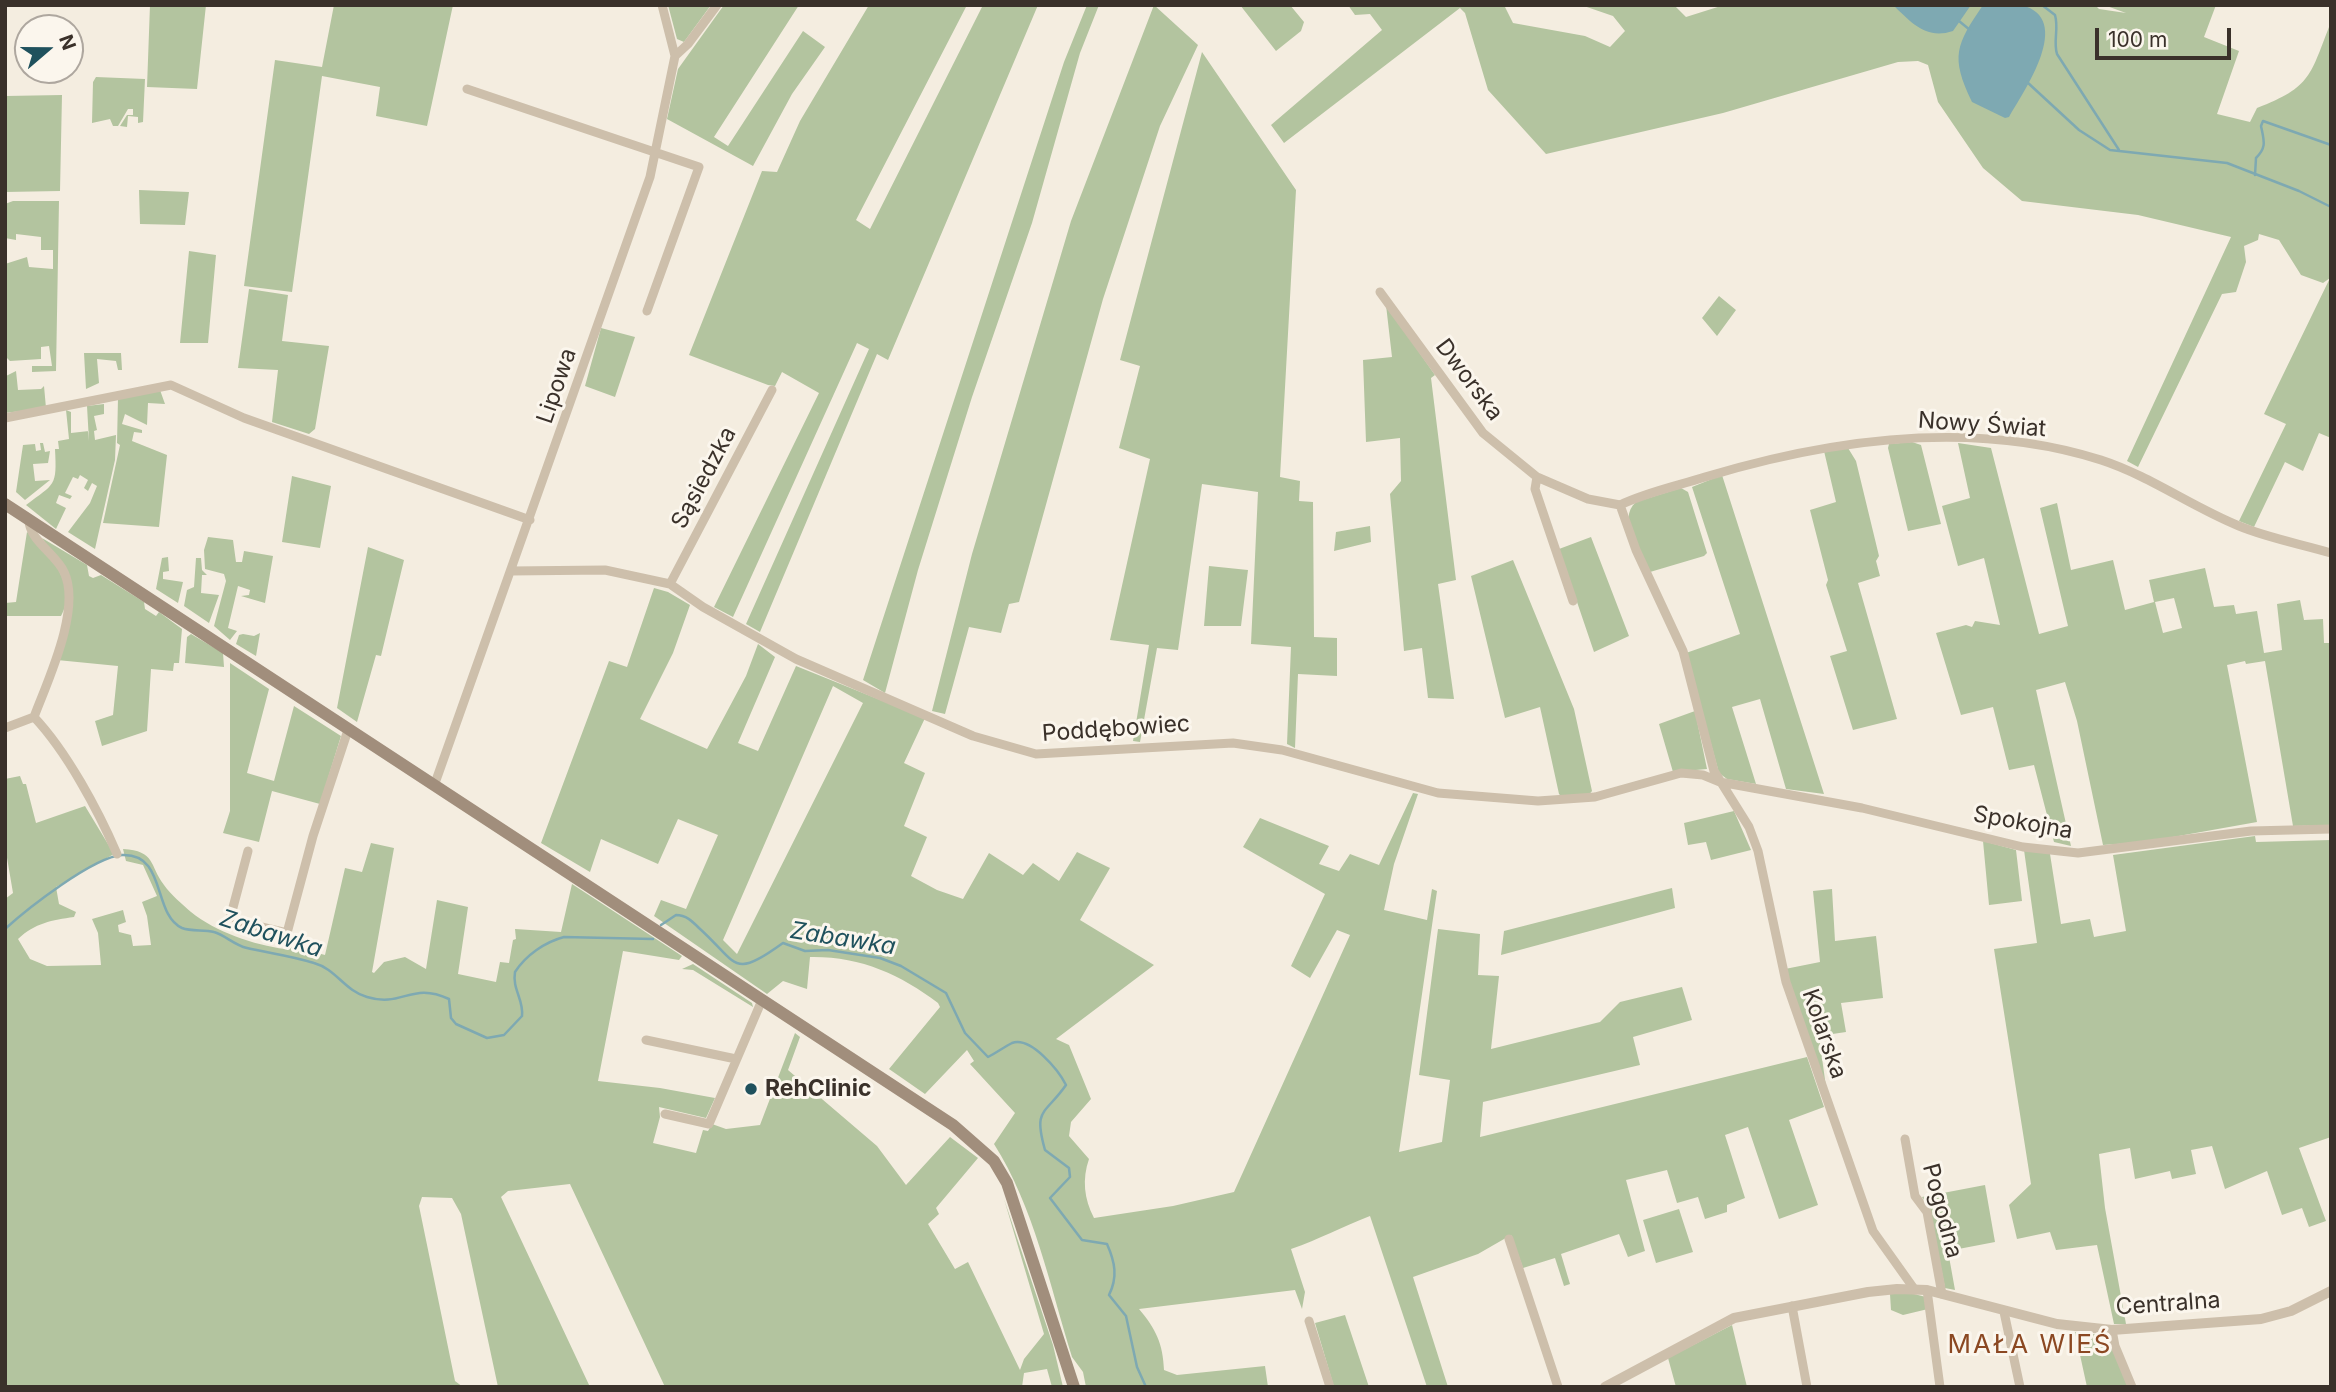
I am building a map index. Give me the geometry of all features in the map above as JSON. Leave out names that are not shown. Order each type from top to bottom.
[{"type":"main road","points":[[5,504],[953,1125],[994,1161],[1017,1207],[1074,1387]]},
{"type":"street","points":[[662,5],[675,56],[688,44],[717,5]]},
{"type":"street","name":"Lipowa","points":[[434,786],[530,520],[656,154],[675,56]]},
{"type":"street","points":[[467,89],[699,167],[647,311]]},
{"type":"street","name":"Dworska","points":[[1380,292],[1483,433],[1537,477],[1588,499],[1620,505]]},
{"type":"street","points":[[5,418],[171,385],[244,418],[530,520]]},
{"type":"street","name":"Sąsiedzka","points":[[670,584],[772,390]]},
{"type":"street","name":"Nowy Świat","points":[[1620,505],[1798,451],[1868,442],[1973,439],[2052,448],[2098,459],[2139,475],[2241,527],[2331,553]]},
{"type":"street","points":[[1537,477],[1535,489],[1573,601]]},
{"type":"street","name":"Kolarska","points":[[1620,505],[1636,550],[1683,651],[1716,780],[1749,827],[1758,852],[1786,982],[1873,1231],[1915,1290]]},
{"type":"street","points":[[29,520],[29,527],[56,559],[68,583],[68,612],[58,653],[34,718]]},
{"type":"street","name":"Poddębowiec","points":[[511,571],[605,570],[670,584],[703,607],[796,659],[973,736],[1035,754],[1233,743],[1282,750],[1438,793],[1538,801],[1595,797],[1682,773],[1716,780]]},
{"type":"street","points":[[5,728],[34,718]]},
{"type":"street","points":[[34,718],[53,738],[103,822],[117,854]]},
{"type":"street","points":[[248,851],[232,915],[240,922],[287,933],[313,836],[348,730]]},
{"type":"street","name":"Spokojna","points":[[1716,780],[1862,808],[2023,847],[2078,853],[2250,831],[2331,829]]},
{"type":"street","points":[[665,1114],[709,1124],[762,1000]]},
{"type":"street","points":[[646,1040],[736,1059]]},
{"type":"street","name":"Pogodna","points":[[1905,1139],[1915,1196],[1927,1212],[1942,1294]]},
{"type":"street","points":[[1509,1239],[1558,1387]]},
{"type":"street","points":[[1927,1290],[1940,1387]]},
{"type":"street","name":"Centralna","points":[[1605,1387],[1734,1318],[1868,1292],[1927,1290],[2057,1324],[2112,1330],[2261,1319],[2291,1311],[2331,1291]]},
{"type":"street","points":[[1792,1306],[1807,1387]]},
{"type":"street","points":[[2004,1312],[2020,1387]]},
{"type":"street","points":[[1310,1321],[1330,1387]]},
{"type":"street","points":[[2112,1330],[2115,1346],[2132,1387]]},
{"type":"green space","points":[[150,5],[206,5],[197,89],[147,87]]},
{"type":"green space","points":[[334,5],[453,5],[427,126],[376,116],[380,87],[322,76],[292,292],[244,286],[275,60],[322,67]]},
{"type":"green space","points":[[668,5],[711,5],[684,42],[677,39]]},
{"type":"green space","points":[[724,5],[799,5],[714,137],[728,146],[803,31],[825,47],[792,94],[753,166],[667,119],[678,69]]},
{"type":"green space","points":[[869,5],[967,5],[856,220],[870,229],[983,5],[1038,5],[888,360],[877,354],[760,632],[746,624],[869,349],[857,343],[733,617],[714,607],[819,393],[782,372],[775,386],[768,385],[689,355],[762,171],[777,172],[800,121]]},
{"type":"green space","points":[[1087,5],[1099,5],[1080,53],[1032,223],[972,397],[918,570],[885,693],[863,680],[1064,62]]},
{"type":"green space","points":[[1154,5],[1198,45],[1160,126],[1103,299],[1019,602],[1009,604],[1001,633],[969,627],[945,714],[932,711],[972,554],[1071,221]]},
{"type":"green space","points":[[1240,5],[1290,5],[1304,22],[1301,31],[1276,51]]},
{"type":"green space","points":[[1348,5],[1504,5],[1513,23],[1585,36],[1610,47],[1625,31],[1613,16],[1581,5],[1674,5],[1686,17],[1724,5],[2095,5],[2099,9],[2126,13],[2104,5],[2216,5],[2204,37],[2239,51],[2217,114],[2250,122],[2257,108],[2289,93],[2307,77],[2331,22],[2331,438],[2319,433],[2303,471],[2285,462],[2254,527],[2239,521],[2286,424],[2264,414],[2330,278],[2323,283],[2301,275],[2279,240],[2259,234],[2258,240],[2244,246],[2246,262],[2236,292],[2222,294],[2138,467],[2127,461],[2231,237],[2138,215],[2022,201],[1983,168],[1938,102],[1928,65],[1918,61],[1898,62],[1723,113],[1546,154],[1488,90],[1465,13],[1460,8],[1284,143],[1271,125],[1382,30],[1370,14],[1355,15]]},
{"type":"green space","points":[[1202,52],[1296,190],[1280,477],[1300,481],[1299,501],[1313,502],[1314,637],[1337,638],[1337,676],[1298,674],[1295,748],[1287,744],[1291,647],[1251,644],[1258,492],[1202,484],[1178,650],[1157,648],[1140,742],[1133,741],[1149,645],[1110,640],[1150,459],[1119,448],[1140,366],[1120,360]]},
{"type":"green space","points":[[96,77],[145,79],[143,122],[138,123],[138,117],[128,116],[127,127],[120,126],[127,115],[133,115],[133,109],[128,109],[118,126],[113,126],[110,119],[92,123],[93,82]]},
{"type":"green space","points":[[62,95],[60,191],[5,192],[6,96]]},
{"type":"green space","points":[[139,190],[189,192],[185,225],[140,224]]},
{"type":"green space","points":[[13,201],[59,201],[56,371],[32,372],[32,366],[52,366],[49,346],[41,347],[41,359],[10,361],[5,356],[5,264],[27,257],[29,267],[53,269],[53,250],[41,250],[41,237],[16,234],[16,240],[5,238],[5,204]]},
{"type":"green space","points":[[189,251],[216,255],[208,343],[180,343]]},
{"type":"green space","points":[[249,289],[288,295],[282,341],[329,346],[315,429],[309,434],[272,422],[278,370],[238,368]]},
{"type":"green space","points":[[1719,296],[1736,310],[1717,336],[1702,318]]},
{"type":"green space","points":[[1386,305],[1435,375],[1431,378],[1456,580],[1438,584],[1454,699],[1428,698],[1422,648],[1404,651],[1390,494],[1401,481],[1400,438],[1366,442],[1363,360],[1392,357]]},
{"type":"green space","points":[[601,328],[635,337],[615,397],[585,386]]},
{"type":"green space","points":[[84,353],[121,353],[122,370],[118,370],[116,361],[97,359],[99,383],[86,389]]},
{"type":"green space","points":[[16,371],[18,390],[41,389],[44,386],[46,408],[5,413],[6,376]]},
{"type":"green space","points":[[160,390],[165,404],[148,403],[147,425],[125,414],[122,424],[142,430],[142,433],[134,432],[132,441],[167,455],[159,527],[103,523],[120,445],[117,443],[118,398]]},
{"type":"green space","points":[[104,404],[104,414],[94,416],[97,430],[94,431],[95,440],[116,435],[115,460],[95,549],[68,532],[90,503],[97,486],[92,483],[88,491],[84,488],[88,480],[80,475],[78,479],[73,477],[65,493],[72,496],[70,499],[59,495],[56,503],[66,508],[56,529],[26,505],[52,483],[55,449],[59,449],[58,441],[69,439],[66,410],[71,412],[71,433],[88,431],[87,406]]},
{"type":"green space","points":[[1912,442],[1921,445],[1941,524],[1908,531],[1888,448],[1889,444]]},
{"type":"green space","points":[[40,443],[43,443],[45,452],[50,451],[48,463],[33,464],[35,481],[50,480],[25,500],[16,492],[23,445],[35,444],[36,451],[41,450]]},
{"type":"green space","points":[[1958,443],[1991,448],[2039,634],[2068,626],[2040,508],[2057,503],[2071,570],[2113,560],[2125,610],[2154,602],[2149,580],[2205,568],[2214,607],[2234,605],[2236,614],[2257,611],[2264,653],[2282,650],[2277,604],[2300,600],[2304,620],[2323,619],[2324,643],[2331,643],[2331,825],[2293,826],[2265,661],[2246,664],[2245,661],[2227,665],[2257,822],[2145,842],[2103,845],[2077,721],[2065,682],[2036,690],[2071,846],[2054,842],[2034,765],[2009,770],[1993,707],[1961,715],[1936,633],[1966,625],[1972,627],[1975,621],[2000,625],[1984,558],[1958,566],[1942,506],[1970,498]],"holes":[[[2174,598],[2182,628],[2163,633],[2155,602]]]},
{"type":"green space","points":[[1848,448],[1856,461],[1879,556],[1876,561],[1880,576],[1858,583],[1897,719],[1853,730],[1830,656],[1847,651],[1826,585],[1828,580],[1810,510],[1836,502],[1824,451]]},
{"type":"green space","points":[[1722,475],[1824,794],[1786,789],[1760,699],[1732,707],[1756,784],[1727,779],[1719,773],[1686,653],[1740,634],[1692,487]]},
{"type":"green space","points":[[292,476],[331,486],[320,548],[282,542]]},
{"type":"green space","points":[[1681,488],[1688,492],[1707,553],[1650,572],[1632,537],[1629,518],[1631,509],[1636,502]]},
{"type":"green space","points":[[1370,526],[1371,542],[1334,551],[1336,532]]},
{"type":"green space","points":[[27,532],[44,548],[64,582],[66,594],[61,616],[5,616],[5,603],[16,602]]},
{"type":"green space","points":[[208,537],[233,540],[236,562],[242,562],[244,551],[273,556],[265,603],[241,596],[249,595],[250,590],[238,586],[228,628],[237,631],[230,640],[214,626],[226,581],[224,574],[205,569],[204,550]]},
{"type":"green space","points":[[1591,537],[1629,636],[1594,652],[1559,549]]},
{"type":"green space","points":[[42,538],[87,565],[89,576],[93,578],[101,575],[144,602],[145,609],[156,616],[159,612],[182,629],[179,663],[174,663],[173,671],[151,669],[147,731],[102,746],[95,721],[113,715],[118,666],[57,660],[70,581]]},
{"type":"green space","points":[[368,547],[404,560],[381,656],[376,655],[357,722],[337,708]]},
{"type":"green space","points":[[168,557],[169,571],[163,572],[163,579],[183,582],[178,603],[156,589],[162,558]]},
{"type":"green space","points":[[196,558],[201,558],[202,570],[207,575],[202,575],[201,593],[219,595],[209,623],[184,606],[187,590],[194,587]]},
{"type":"green space","points":[[1513,560],[1574,709],[1592,791],[1588,796],[1563,798],[1559,794],[1540,707],[1505,718],[1471,576]]},
{"type":"green space","points":[[1209,566],[1248,570],[1241,626],[1204,626]]},
{"type":"green space","points":[[654,588],[668,592],[690,605],[673,653],[640,719],[707,749],[746,676],[758,644],[775,657],[738,743],[758,751],[796,666],[925,718],[904,763],[925,773],[904,826],[927,837],[911,876],[937,890],[963,899],[989,853],[1023,875],[1033,863],[1059,881],[1077,852],[1110,868],[1080,920],[1154,965],[1056,1039],[1069,1045],[1091,1099],[1071,1122],[1069,1136],[1089,1159],[1085,1189],[1094,1218],[1173,1206],[1234,1192],[1350,935],[1337,930],[1310,978],[1291,966],[1325,894],[1243,847],[1260,818],[1329,846],[1319,864],[1339,871],[1350,854],[1379,865],[1413,793],[1418,794],[1394,864],[1384,910],[1427,920],[1432,889],[1437,891],[1399,1152],[1442,1142],[1450,1080],[1419,1075],[1438,929],[1480,934],[1478,975],[1499,976],[1491,1049],[1600,1022],[1620,1002],[1682,987],[1692,1020],[1633,1037],[1640,1065],[1483,1102],[1480,1137],[1807,1057],[1824,1107],[1789,1120],[1818,1205],[1779,1219],[1748,1127],[1725,1135],[1745,1198],[1727,1205],[1727,1212],[1705,1219],[1698,1197],[1677,1203],[1667,1170],[1626,1180],[1645,1251],[1628,1257],[1619,1234],[1561,1254],[1570,1284],[1564,1286],[1555,1258],[1523,1268],[1511,1235],[1478,1254],[1413,1277],[1448,1387],[1427,1387],[1370,1216],[1291,1249],[1305,1292],[1302,1309],[1295,1290],[1139,1309],[1157,1337],[1164,1370],[1177,1375],[1265,1366],[1268,1387],[1086,1387],[1083,1372],[1072,1357],[1030,1220],[1008,1168],[994,1144],[1015,1113],[970,1064],[974,1061],[967,1050],[925,1094],[889,1069],[940,1007],[938,1003],[894,975],[862,963],[810,957],[807,989],[783,981],[767,994],[654,916],[661,900],[686,909],[718,835],[678,819],[658,864],[601,839],[590,872],[541,843],[609,661],[627,667]],"holes":[[[833,686],[863,703],[737,954],[723,940]]]},
{"type":"green space","points":[[260,633],[256,656],[236,644],[239,635],[254,636]]},
{"type":"green space","points":[[191,634],[223,653],[224,667],[185,663],[187,637]]},
{"type":"green space","points":[[230,663],[269,689],[247,773],[274,781],[294,706],[341,736],[320,804],[272,791],[259,842],[223,833],[230,811]]},
{"type":"green space","points":[[1695,711],[1707,769],[1673,772],[1659,724]]},
{"type":"green space","points":[[20,776],[23,784],[26,784],[36,823],[85,806],[114,854],[56,887],[59,904],[76,912],[74,917],[44,923],[18,939],[30,959],[47,966],[101,965],[98,933],[92,919],[123,910],[126,922],[118,925],[119,932],[131,935],[133,946],[151,945],[142,902],[157,896],[143,865],[126,861],[123,849],[134,850],[147,856],[170,892],[191,912],[212,926],[261,944],[285,949],[287,945],[325,955],[345,868],[362,872],[371,843],[394,848],[372,972],[374,973],[384,962],[405,957],[426,969],[437,900],[468,907],[458,974],[496,982],[500,962],[509,963],[513,940],[516,939],[515,929],[561,932],[572,884],[682,956],[679,960],[623,951],[598,1081],[715,1098],[706,1118],[659,1107],[660,1117],[653,1143],[696,1153],[703,1130],[708,1131],[712,1124],[726,1129],[760,1125],[795,1033],[800,1037],[788,1070],[877,1146],[906,1185],[950,1137],[978,1158],[936,1208],[939,1214],[928,1224],[955,1269],[968,1262],[1020,1370],[1024,1359],[1044,1334],[1004,1199],[1053,1345],[1063,1387],[1052,1387],[1047,1369],[1024,1373],[1022,1387],[665,1387],[570,1184],[508,1191],[501,1197],[590,1387],[498,1387],[461,1214],[452,1198],[422,1197],[419,1206],[455,1381],[463,1387],[5,1387],[5,899],[13,893],[5,846],[5,779]]},
{"type":"green space","points":[[1734,811],[1751,850],[1711,860],[1706,842],[1688,845],[1684,823]]},
{"type":"green space","points":[[2255,836],[2256,842],[2331,840],[2331,1137],[2299,1148],[2326,1221],[2309,1227],[2302,1208],[2282,1215],[2267,1171],[2225,1189],[2212,1146],[2191,1150],[2196,1174],[2172,1179],[2170,1171],[2135,1179],[2130,1148],[2099,1154],[2105,1208],[2126,1324],[2114,1324],[2097,1245],[2056,1250],[2050,1232],[2017,1239],[2009,1205],[2031,1184],[1994,949],[2037,943],[2024,850],[2050,854],[2061,924],[2090,919],[2094,937],[2126,931],[2113,855]]},
{"type":"green space","points":[[1983,841],[2016,850],[2022,901],[1989,905]]},
{"type":"green space","points":[[1672,888],[1675,908],[1501,955],[1504,931]]},
{"type":"green space","points":[[1832,889],[1835,941],[1876,936],[1883,998],[1841,1003],[1846,1032],[1819,1036],[1826,1087],[1785,969],[1820,962],[1813,891]]},
{"type":"green space","points":[[693,964],[752,1003],[753,1007],[693,970],[682,969]]},
{"type":"green space","points":[[1985,1185],[1995,1242],[1948,1251],[1955,1290],[1945,1288],[1930,1211],[1922,1197]]},
{"type":"green space","points":[[1679,1209],[1693,1252],[1656,1263],[1643,1220]]},
{"type":"green space","points":[[1910,1293],[1926,1297],[1928,1309],[1903,1315],[1891,1310],[1890,1294]]},
{"type":"green space","points":[[1345,1315],[1369,1387],[1334,1387],[1315,1323]]},
{"type":"green space","points":[[1732,1325],[1747,1387],[1676,1387],[1668,1358]]},
{"type":"green space","points":[[2075,1332],[2111,1336],[2130,1387],[2087,1387]]},
{"type":"water","points":[[1893,5],[1971,5],[1953,31],[1935,33],[1920,28]]},
{"type":"water","points":[[1983,5],[2021,5],[2037,12],[2044,24],[2045,39],[2034,74],[2009,117],[2005,118],[1972,102],[1961,73],[1959,51],[1962,41]]},
{"type":"waterway","points":[[2042,5],[2055,15],[2057,54],[2119,150]]},
{"type":"waterway","points":[[1959,21],[1970,30]]},
{"type":"waterway","points":[[2027,82],[2079,130],[2110,150],[2227,163],[2299,191],[2331,207]]},
{"type":"waterway","points":[[2255,175],[2256,158],[2264,144],[2261,126],[2263,121],[2331,145]]},
{"type":"waterway","name":"Zabawka","points":[[5,929],[78,874],[110,858],[122,855],[136,857],[146,864],[153,874],[166,910],[182,928],[214,932],[242,947],[314,963],[367,997],[379,1000],[416,993],[436,994],[449,999],[451,1018],[456,1024],[487,1038],[504,1035],[522,1016],[515,972],[530,955],[543,946],[564,937],[653,939]]},
{"type":"waterway","name":"Zabawka","points":[[661,925],[676,915],[686,917],[736,963],[754,961],[783,943],[805,951],[828,950],[880,958],[901,966],[946,993],[965,1033],[988,1057],[1012,1043],[1019,1042],[1044,1056],[1066,1085],[1041,1119],[1045,1150],[1069,1168],[1070,1177],[1050,1198],[1082,1240],[1107,1244],[1114,1270],[1114,1282],[1109,1295],[1126,1316],[1137,1367],[1146,1387]]},
{"type":"place","name":"RehClinic","points":[[751,1089]]},
{"type":"district","name":"MAŁA WIEŚ","points":[[2030,1345]]}]
